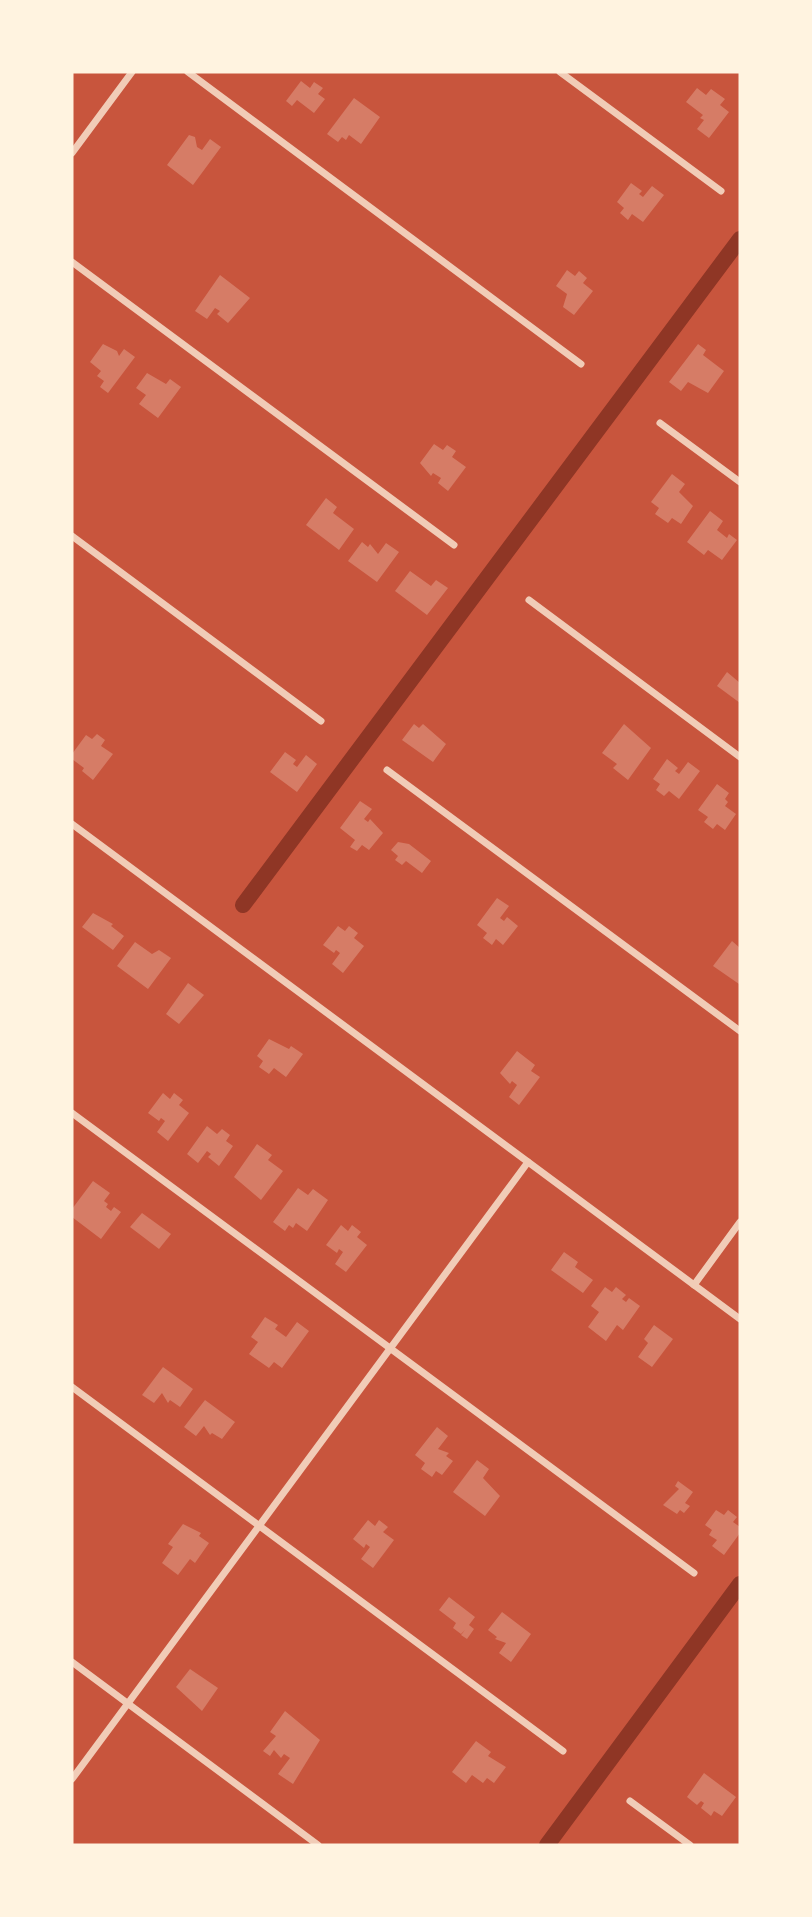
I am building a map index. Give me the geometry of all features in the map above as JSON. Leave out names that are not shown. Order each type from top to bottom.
[{"type":"street","points":[[72,153],[132,72]]},
{"type":"street","points":[[188,72],[581,363]]},
{"type":"street","points":[[560,72],[722,191]]},
{"type":"street","points":[[72,261],[454,545]]},
{"type":"street","points":[[660,422],[740,482]]},
{"type":"street","points":[[72,536],[321,721]]},
{"type":"street","points":[[529,600],[740,757]]},
{"type":"street","points":[[387,771],[740,1031]]},
{"type":"street","points":[[72,824],[740,1319]]},
{"type":"street","points":[[72,1113],[694,1573]]},
{"type":"street","points":[[72,1779],[528,1163]]},
{"type":"street","points":[[694,1284],[740,1222]]},
{"type":"street","points":[[72,1387],[563,1751]]},
{"type":"street","points":[[72,1662],[318,1845]]},
{"type":"street","points":[[631,1801],[690,1845]]},
{"type":"building","points":[[301,81],[310,88],[314,82],[323,88],[318,94],[325,99],[314,113],[297,100],[292,106],[286,101]]},
{"type":"building","points":[[697,88],[706,95],[711,89],[725,99],[720,105],[729,112],[709,138],[697,129],[704,120],[700,118],[703,115],[686,102]]},
{"type":"building","points":[[354,98],[380,117],[361,144],[349,135],[346,140],[342,137],[338,142],[327,134]]},
{"type":"building","points":[[189,135],[195,137],[197,147],[202,150],[210,139],[221,147],[193,185],[167,165]]},
{"type":"building","points":[[631,183],[642,191],[639,194],[643,197],[652,186],[664,195],[643,222],[632,214],[628,220],[620,213],[624,208],[617,202]]},
{"type":"building","points":[[567,270],[575,276],[579,271],[587,278],[583,283],[593,291],[574,315],[563,307],[567,294],[556,286]]},
{"type":"building","points":[[220,275],[250,298],[228,323],[217,314],[220,311],[215,308],[207,319],[195,311]]},
{"type":"building","points":[[103,344],[117,351],[119,356],[124,349],[135,357],[108,393],[100,387],[104,381],[97,376],[101,371],[90,362]]},
{"type":"building","points":[[698,344],[706,350],[703,355],[724,371],[708,393],[688,382],[681,391],[669,382]]},
{"type":"building","points":[[147,373],[166,384],[170,379],[181,387],[158,418],[139,404],[146,395],[136,388]]},
{"type":"building","points":[[434,444],[443,450],[447,445],[456,451],[452,457],[466,467],[448,491],[438,483],[441,478],[433,473],[431,476],[420,463]]},
{"type":"building","points":[[672,474],[685,484],[679,492],[693,506],[681,524],[672,518],[668,523],[655,514],[659,508],[651,502]]},
{"type":"building","points":[[326,498],[337,507],[333,513],[354,529],[339,550],[306,525]]},
{"type":"building","points":[[710,511],[723,521],[717,530],[727,538],[729,534],[737,540],[722,560],[708,550],[704,555],[687,542]]},
{"type":"building","points":[[362,542],[368,547],[370,544],[378,554],[386,543],[399,552],[377,582],[348,561]]},
{"type":"building","points":[[410,571],[431,586],[436,580],[448,588],[427,615],[395,591]]},
{"type":"building","points":[[727,672],[740,683],[740,703],[717,686]]},
{"type":"building","points":[[414,724],[419,728],[423,724],[446,744],[433,762],[402,740]]},
{"type":"building","points":[[624,724],[651,748],[628,780],[613,768],[617,764],[602,753]]},
{"type":"building","points":[[97,734],[105,740],[101,746],[113,754],[93,780],[82,771],[84,768],[72,759],[72,754],[86,735],[92,739]]},
{"type":"building","points":[[285,752],[296,760],[293,764],[297,767],[306,755],[317,764],[297,792],[270,772]]},
{"type":"building","points":[[667,759],[678,768],[675,771],[679,774],[688,762],[700,771],[679,799],[669,791],[664,796],[656,790],[660,784],[653,779]]},
{"type":"building","points":[[717,784],[729,793],[725,806],[736,814],[725,830],[717,824],[713,829],[704,822],[708,817],[698,810]]},
{"type":"building","points":[[360,801],[372,809],[364,819],[368,822],[370,819],[383,833],[369,850],[362,845],[357,851],[350,847],[355,840],[340,828]]},
{"type":"building","points":[[398,842],[409,844],[431,861],[422,873],[406,861],[402,865],[395,860],[398,856],[391,850]]},
{"type":"building","points":[[497,898],[509,906],[500,918],[504,921],[507,917],[518,926],[503,945],[496,939],[492,945],[483,938],[487,933],[477,925]]},
{"type":"building","points":[[93,913],[113,924],[111,926],[124,936],[113,950],[82,927]]},
{"type":"building","points":[[338,926],[345,931],[349,926],[358,933],[354,938],[364,946],[343,973],[332,964],[340,953],[336,950],[334,953],[323,945]]},
{"type":"building","points":[[732,941],[740,948],[739,984],[713,966]]},
{"type":"building","points":[[135,942],[152,954],[159,950],[171,958],[148,989],[117,966]]},
{"type":"building","points":[[188,983],[204,995],[179,1024],[166,1014]]},
{"type":"building","points":[[269,1039],[289,1049],[291,1046],[303,1054],[286,1077],[274,1068],[269,1074],[259,1067],[263,1061],[257,1056]]},
{"type":"building","points":[[517,1051],[535,1065],[531,1071],[540,1077],[519,1105],[509,1097],[517,1085],[512,1081],[510,1084],[500,1073]]},
{"type":"building","points":[[163,1093],[170,1099],[174,1093],[183,1100],[179,1105],[189,1113],[168,1141],[157,1132],[165,1121],[161,1118],[159,1121],[148,1113]]},
{"type":"building","points":[[207,1126],[217,1134],[222,1129],[230,1135],[226,1141],[233,1146],[219,1166],[208,1157],[211,1154],[207,1151],[198,1163],[187,1154]]},
{"type":"building","points":[[257,1144],[272,1155],[268,1160],[283,1171],[261,1200],[234,1177]]},
{"type":"building","points":[[93,1181],[110,1193],[104,1201],[108,1204],[106,1207],[111,1211],[114,1207],[121,1212],[101,1239],[72,1217],[72,1209]]},
{"type":"building","points":[[298,1188],[308,1195],[313,1189],[328,1200],[307,1231],[296,1223],[293,1228],[289,1225],[285,1231],[273,1222]]},
{"type":"building","points":[[142,1213],[171,1234],[159,1249],[130,1227]]},
{"type":"building","points":[[341,1225],[348,1231],[352,1225],[361,1232],[357,1237],[367,1245],[346,1272],[335,1264],[343,1252],[339,1249],[337,1253],[326,1245]]},
{"type":"building","points":[[564,1252],[578,1262],[575,1267],[593,1280],[583,1293],[551,1270]]},
{"type":"building","points":[[605,1287],[612,1292],[616,1287],[626,1295],[622,1299],[626,1302],[629,1298],[640,1306],[623,1330],[617,1325],[606,1341],[588,1327],[599,1312],[591,1306]]},
{"type":"building","points":[[265,1317],[278,1325],[275,1329],[286,1337],[297,1322],[309,1331],[282,1368],[274,1362],[269,1368],[249,1354],[258,1342],[251,1337]]},
{"type":"building","points":[[654,1325],[673,1339],[652,1367],[638,1357],[648,1343],[644,1339]]},
{"type":"building","points":[[163,1367],[193,1389],[180,1407],[170,1400],[168,1403],[162,1393],[154,1403],[142,1395]]},
{"type":"building","points":[[205,1400],[235,1422],[222,1439],[212,1433],[210,1435],[204,1426],[196,1436],[184,1427]]},
{"type":"building","points":[[437,1427],[448,1436],[438,1449],[449,1453],[446,1456],[453,1461],[442,1475],[436,1471],[432,1477],[421,1469],[425,1463],[415,1455]]},
{"type":"building","points":[[477,1460],[489,1469],[483,1478],[500,1496],[485,1516],[453,1492]]},
{"type":"building","points":[[678,1481],[693,1492],[685,1503],[690,1506],[684,1513],[680,1510],[677,1514],[663,1505],[679,1489],[675,1486]]},
{"type":"building","points":[[716,1510],[724,1515],[728,1510],[737,1517],[733,1522],[740,1527],[740,1533],[724,1555],[712,1546],[717,1540],[709,1535],[712,1530],[705,1525]]},
{"type":"building","points":[[368,1520],[375,1526],[379,1520],[388,1527],[383,1532],[394,1540],[373,1568],[361,1559],[370,1547],[366,1544],[364,1548],[353,1539]]},
{"type":"building","points":[[183,1524],[201,1533],[199,1536],[209,1543],[195,1563],[190,1559],[178,1575],[162,1563],[173,1547],[168,1544]]},
{"type":"building","points":[[449,1597],[475,1617],[469,1625],[474,1629],[467,1639],[461,1635],[465,1630],[461,1634],[453,1628],[456,1623],[439,1610]]},
{"type":"building","points":[[502,1612],[531,1634],[511,1662],[499,1653],[506,1643],[495,1639],[497,1637],[488,1630]]},
{"type":"building","points":[[190,1669],[218,1688],[202,1711],[176,1687]]},
{"type":"building","points":[[285,1711],[320,1740],[293,1784],[278,1774],[290,1758],[284,1754],[281,1758],[274,1750],[270,1756],[263,1751],[276,1736],[270,1732]]},
{"type":"building","points":[[476,1741],[491,1752],[488,1756],[506,1767],[494,1783],[487,1778],[483,1783],[472,1775],[466,1783],[452,1772]]},
{"type":"building","points":[[704,1773],[736,1797],[722,1816],[714,1811],[711,1816],[701,1808],[704,1803],[701,1801],[697,1805],[687,1797]]},
{"type":"waterway","points":[[243,905],[740,239]]},
{"type":"waterway","points":[[547,1845],[740,1584]]}]
